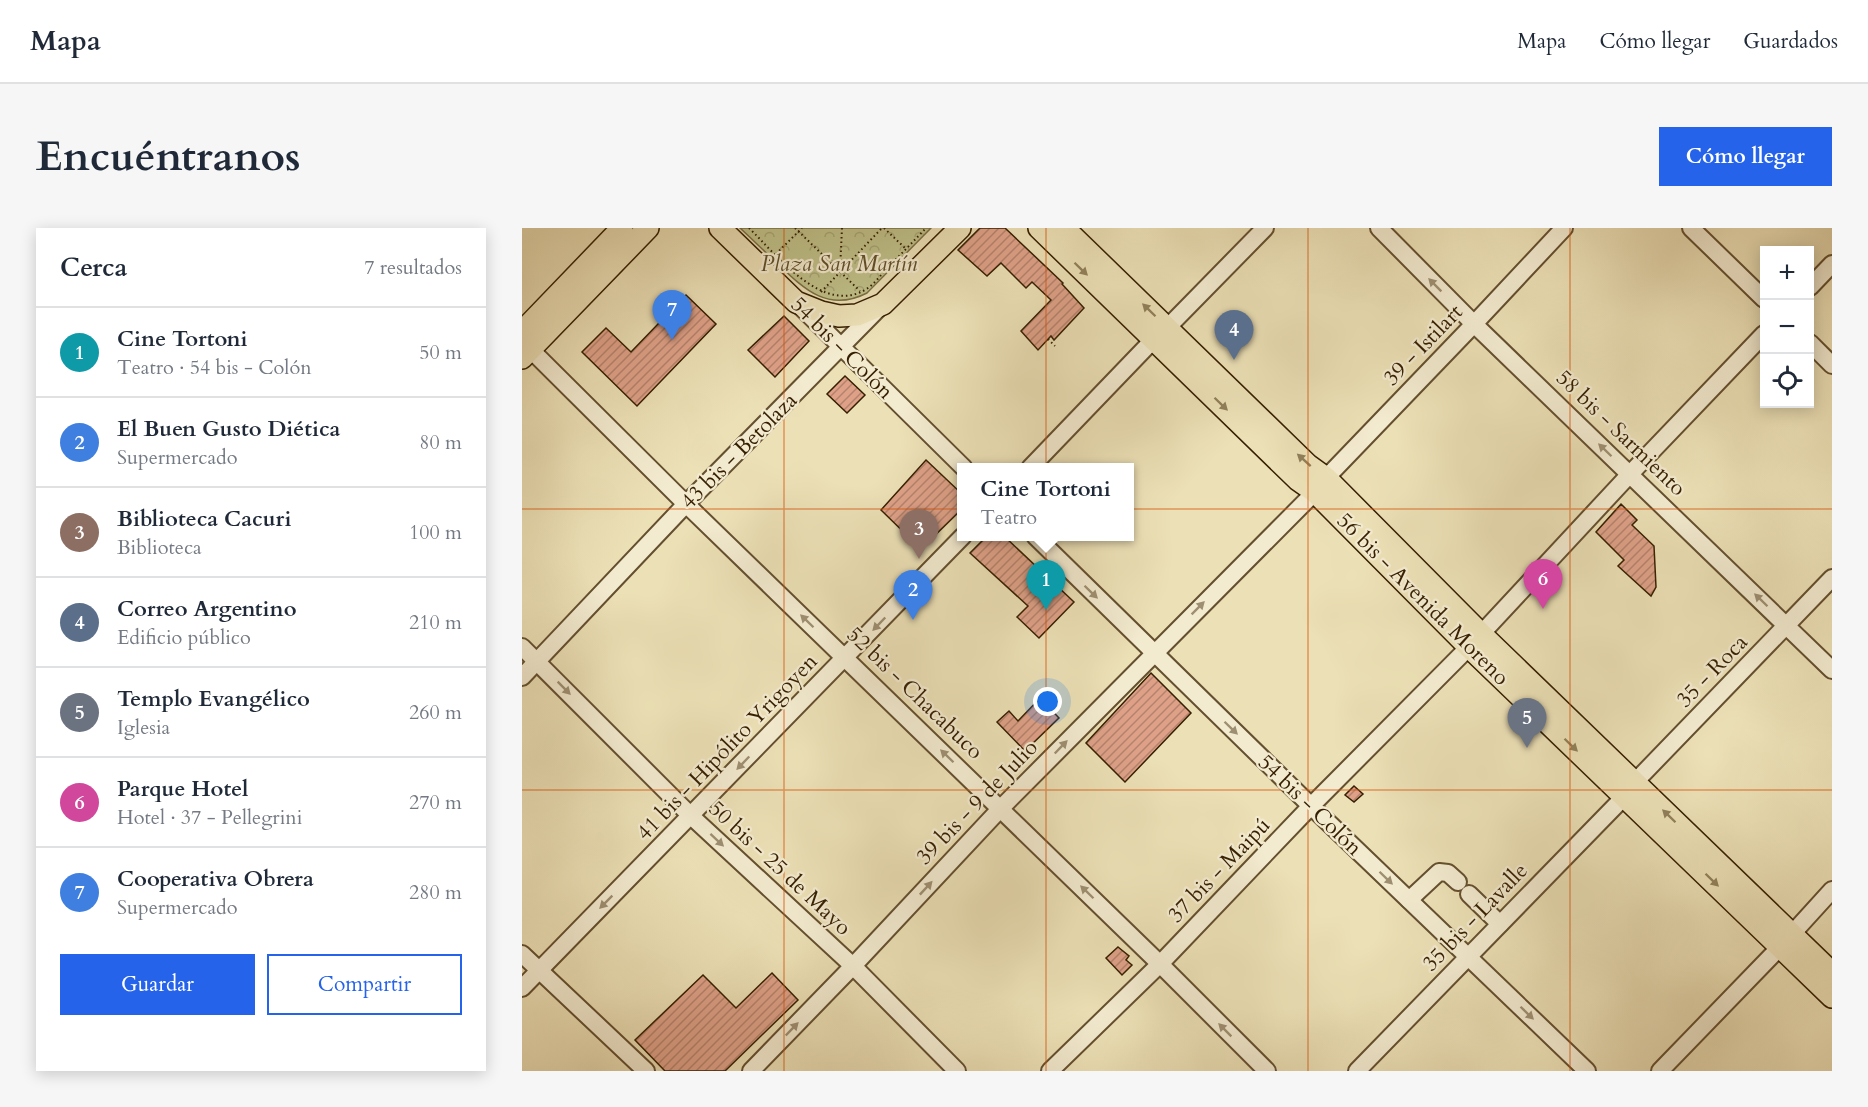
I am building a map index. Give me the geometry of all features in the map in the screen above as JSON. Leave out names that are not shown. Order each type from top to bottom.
[{"type":"main road","points":[[524,345],[622,228]]},
{"type":"main road","points":[[524,345],[648,228]]},
{"type":"main road","name":"54 bis - Colón","points":[[720,228],[796,302]]},
{"type":"main road","name":"43 bis - Betolaza","points":[[884,304],[960,228]]},
{"type":"main road","name":"56 bis - Avenida Moreno","points":[[1039,228],[1308,465],[1320,485],[1475,641],[1786,940],[1832,997]]},
{"type":"main road","name":"56 bis - Avenida Moreno","points":[[1064,228],[1161,334]]},
{"type":"main road","points":[[796,302],[839,316],[856,315],[884,304]]},
{"type":"main road","name":"56 bis - Avenida Moreno","points":[[1786,940],[1832,973]]},
{"type":"street","points":[[1035,463],[1265,228]]},
{"type":"street","name":"58 bis - Sarmiento","points":[[1379,228],[1474,324],[1832,670]]},
{"type":"street","name":"39 - Istilart","points":[[1320,485],[1564,228]]},
{"type":"street","points":[[1691,228],[1760,294]]},
{"type":"street","points":[[1814,282],[1832,264]]},
{"type":"street","name":"54 bis - Colón","points":[[796,302],[959,463]]},
{"type":"street","name":"43 bis - Betolaza","points":[[522,677],[686,504],[884,304]]},
{"type":"street","name":"37 bis - Maipú","points":[[1050,1071],[1160,964],[1311,806],[1475,641],[1760,338]]},
{"type":"street","name":"52 bis - Chacabuco","points":[[524,345],[1001,808],[1267,1071]]},
{"type":"street","points":[[1814,348],[1832,365]]},
{"type":"street","name":"39 bis - 9 de Julio","points":[[751,1071],[1001,808],[1320,485]]},
{"type":"street","name":"41 bis - Hipólito Yrigoyen","points":[[522,988],[959,541]]},
{"type":"street","name":"54 bis - Colón","points":[[1039,541],[1587,1071]]},
{"type":"street","name":"35 - Roca","points":[[1630,790],[1832,578]]},
{"type":"street","name":"50 bis - 25 de Mayo","points":[[522,647],[691,816],[853,966],[957,1071]]},
{"type":"street","name":"35 bis - Lavalle","points":[[1357,1071],[1630,790]]},
{"type":"street","points":[[1408,900],[1438,872],[1448,873],[1500,924]]},
{"type":"street","points":[[1660,1071],[1832,890]]},
{"type":"street","points":[[522,954],[646,1071]]},
{"type":"path","points":[[749,228],[808,285],[821,292],[837,295],[867,289],[926,228]]},
{"type":"path","points":[[840,271],[842,228]]},
{"type":"path","points":[[821,292],[883,228],[906,249]]},
{"type":"path","points":[[776,254],[798,229],[860,291]]},
{"type":"path","points":[[1048,339],[1055,346]]},
{"type":"green space","name":"Plaza San Martín","points":[[740,228],[931,228],[867,293],[853,299],[840,300],[818,295],[797,282]]},
{"type":"building","points":[[980,228],[1005,228],[1063,283],[1084,308],[1054,340],[1051,336],[1038,350],[1021,331],[1051,300],[1032,282],[1026,288],[1001,263],[987,276],[958,250]]},
{"type":"building","points":[[686,295],[716,324],[637,406],[582,352],[606,328],[631,352]]},
{"type":"building","points":[[784,316],[809,341],[775,377],[748,350]]},
{"type":"building","points":[[845,376],[865,395],[847,413],[827,394]]},
{"type":"building","points":[[926,460],[957,489],[957,514],[921,549],[881,510]]},
{"type":"building","points":[[1621,504],[1637,520],[1632,525],[1654,546],[1656,587],[1651,596],[1618,566],[1624,560],[1596,532]]},
{"type":"building","points":[[982,541],[1009,541],[1074,602],[1039,638],[1017,617],[1028,606],[970,553]]},
{"type":"building","points":[[1151,673],[1191,713],[1125,782],[1086,743]]},
{"type":"building","points":[[1040,698],[1059,718],[1025,751],[997,722],[1009,711],[1018,721]]},
{"type":"building","points":[[1354,786],[1363,794],[1354,802],[1345,795]]},
{"type":"building","points":[[1118,947],[1129,956],[1126,960],[1132,965],[1122,975],[1106,958]]},
{"type":"building","points":[[772,973],[798,1000],[725,1071],[665,1071],[635,1040],[703,975],[736,1008]]},
{"type":"place","name":"Cooperativa Obrera","points":[[672,340]]},
{"type":"place","name":"Correo Argentino","points":[[1234,360]]},
{"type":"place","name":"Biblioteca Cacuri","points":[[919,559]]},
{"type":"place","name":"Parque Hotel","points":[[1543,609]]},
{"type":"place","name":"Cine Tortoni","points":[[1046,610]]},
{"type":"place","name":"El Buen Gusto Diética","points":[[913,620]]},
{"type":"place","name":"Templo Evangélico","points":[[1527,748]]}]
